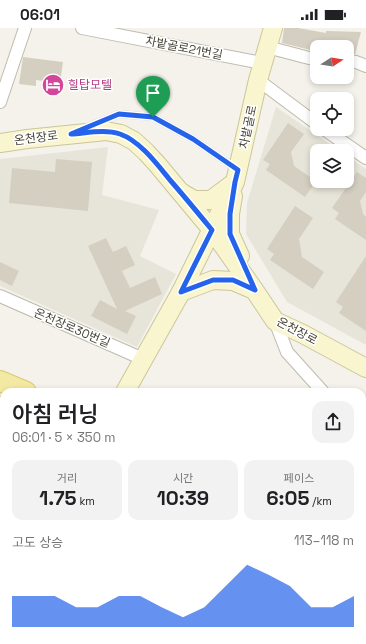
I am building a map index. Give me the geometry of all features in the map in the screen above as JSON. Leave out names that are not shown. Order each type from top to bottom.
[{"type":"main road","points":[[0,381],[17,388]]},
{"type":"street","points":[[0,102],[25,28]]},
{"type":"street","name":"차밭골로21번길","points":[[82,28],[262,64],[310,58]]},
{"type":"street","name":"차밭골로","points":[[127,388],[181,292],[237,176],[262,64],[273,28]]},
{"type":"street","points":[[354,62],[366,66]]},
{"type":"street","points":[[262,64],[310,116]]},
{"type":"street","name":"온천장로","points":[[0,143],[106,131],[121,134],[134,141],[146,152],[212,230],[255,290],[275,321],[303,334],[366,368]]},
{"type":"street","points":[[334,136],[366,158]]},
{"type":"street","points":[[180,192],[194,200],[211,200],[237,176]]},
{"type":"street","points":[[237,176],[230,214],[230,234],[255,290]]},
{"type":"street","points":[[181,292],[213,280],[233,280],[255,290]]},
{"type":"street","name":"온천장로30번길","points":[[0,296],[144,359]]},
{"type":"street","points":[[275,321],[287,352],[319,388]]},
{"type":"lane","name":"온천장로","points":[[71,134],[119,114],[153,117],[193,139],[237,176]]},
{"type":"shaded area","points":[[276,107],[310,130],[310,136],[318,136],[330,144],[310,144],[310,188],[354,188],[354,161],[366,169],[366,345],[287,302],[246,234],[247,203]]},
{"type":"shaded area","points":[[108,147],[102,195],[159,210],[140,256],[176,274],[137,347],[0,286],[0,159]]},
{"type":"building","points":[[284,28],[298,28],[326,33],[326,31],[361,32],[355,54],[354,40],[310,40],[310,50],[282,43]]},
{"type":"building","points":[[23,57],[63,62],[60,83],[36,80],[36,86],[19,84]]},
{"type":"building","points":[[288,123],[304,134],[291,152],[294,166],[310,177],[311,188],[305,197],[266,170],[270,164],[263,160]]},
{"type":"building","points":[[56,159],[92,162],[88,211],[9,203],[12,168],[55,172]]},
{"type":"building","points":[[357,172],[366,178],[366,192],[360,201],[363,214],[366,217],[366,240],[335,219],[339,213],[332,208],[346,188],[354,188],[354,176]]},
{"type":"building","points":[[295,206],[313,218],[299,239],[302,257],[324,272],[313,289],[270,260],[274,254],[267,249]]},
{"type":"building","points":[[106,238],[113,252],[126,246],[135,265],[122,271],[130,288],[155,277],[162,294],[125,311],[136,316],[127,334],[91,316],[100,300],[117,309],[88,246]]},
{"type":"building","points":[[366,256],[366,331],[339,313],[343,307],[336,302]]},
{"type":"building","points":[[0,262],[19,271],[12,286],[0,280]]},
{"type":"place","name":"힐탑모텔","points":[[53,85]]},
{"type":"route","points":[[119,114],[153,117],[193,139],[238,170],[230,214],[230,234],[255,290],[233,280],[213,280],[181,292],[212,230],[146,152],[134,141],[121,134],[106,131],[71,134],[119,114]]}]
